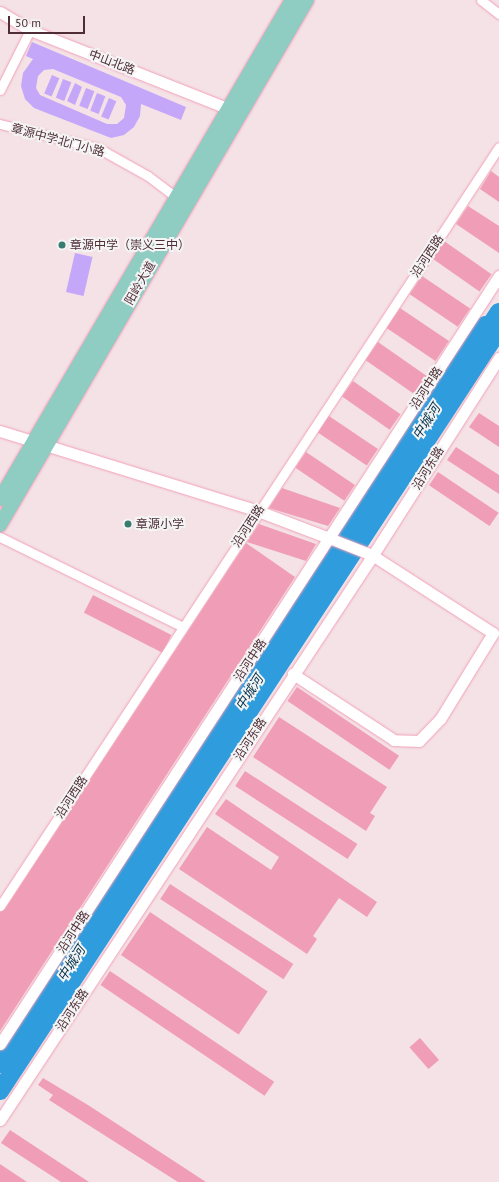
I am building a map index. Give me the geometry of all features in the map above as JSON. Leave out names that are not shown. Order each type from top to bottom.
[{"type":"main road","name":"阳岭大道","points":[[0,525],[39,444],[176,197],[227,108],[292,0]]},
{"type":"main road","name":"阳岭大道","points":[[0,499],[39,444],[307,0]]},
{"type":"street","points":[[481,0],[499,14]]},
{"type":"street","name":"中山北路","points":[[0,12],[30,30],[227,108]]},
{"type":"street","points":[[0,90],[30,30]]},
{"type":"street","name":"章源中学北门小路","points":[[0,124],[98,148],[148,176],[176,197]]},
{"type":"street","name":"沿河西路","points":[[0,906],[258,511],[499,148]]},
{"type":"street","name":"沿河中路","points":[[0,1044],[334,539],[499,276]]},
{"type":"street","name":"沿河东路","points":[[0,1120],[372,555],[499,358]]},
{"type":"street","points":[[0,432],[258,511],[334,539],[372,555],[493,633],[440,719],[419,741],[394,740],[293,674]]},
{"type":"street","points":[[0,537],[183,626]]},
{"type":"shaded area","points":[[32,42],[186,107],[181,120],[141,104],[140,116],[134,127],[124,135],[111,138],[34,108],[25,99],[21,86],[23,73],[33,59],[26,56]],"holes":[[[53,69],[121,97],[126,105],[124,118],[117,124],[107,124],[40,95],[36,88],[38,76],[44,70]]]},
{"type":"shaded area","points":[[52,75],[59,78],[52,97],[44,93]]},
{"type":"shaded area","points":[[63,79],[71,82],[64,101],[56,98]]},
{"type":"shaded area","points":[[75,83],[82,87],[75,105],[67,101]]},
{"type":"shaded area","points":[[86,88],[94,91],[88,109],[79,106]]},
{"type":"shaded area","points":[[97,93],[105,96],[99,114],[90,111]]},
{"type":"shaded area","points":[[109,98],[116,101],[109,120],[101,116]]},
{"type":"shaded area","points":[[75,253],[93,257],[84,296],[66,292]]},
{"type":"building","points":[[491,171],[499,177],[499,202],[480,189]]},
{"type":"building","points":[[468,206],[499,226],[499,253],[456,224]]},
{"type":"building","points":[[444,241],[492,274],[479,291],[432,258]]},
{"type":"building","points":[[422,276],[470,308],[458,327],[410,294]]},
{"type":"building","points":[[400,308],[449,341],[435,361],[387,328]]},
{"type":"building","points":[[378,342],[426,376],[414,394],[365,360]]},
{"type":"building","points":[[353,381],[401,414],[390,430],[342,397]]},
{"type":"building","points":[[479,413],[499,426],[499,447],[469,427]]},
{"type":"building","points":[[329,416],[378,449],[367,466],[318,433]]},
{"type":"building","points":[[456,447],[499,475],[499,494],[447,460]]},
{"type":"building","points":[[306,452],[355,485],[344,501],[295,468]]},
{"type":"building","points":[[438,472],[499,513],[490,526],[429,485]]},
{"type":"building","points":[[282,488],[340,508],[328,526],[269,508]]},
{"type":"building","points":[[259,524],[316,544],[306,561],[247,542]]},
{"type":"building","points":[[246,543],[295,577],[0,1031],[0,912],[5,909]]},
{"type":"building","points":[[93,595],[171,635],[162,653],[84,613]]},
{"type":"building","points":[[297,687],[399,756],[389,770],[287,701]]},
{"type":"building","points":[[279,717],[387,787],[370,813],[375,816],[366,831],[253,757]]},
{"type":"building","points":[[245,771],[357,844],[348,859],[235,786]]},
{"type":"building","points":[[226,799],[377,902],[367,917],[339,898],[313,936],[317,939],[307,954],[179,869],[207,827],[271,870],[279,857],[215,814]]},
{"type":"building","points":[[170,884],[293,964],[283,979],[160,899]]},
{"type":"building","points":[[150,912],[268,991],[239,1035],[121,955]]},
{"type":"building","points":[[110,971],[274,1082],[265,1096],[100,985]]},
{"type":"building","points":[[420,1038],[439,1060],[428,1069],[409,1047]]},
{"type":"building","points":[[43,1078],[88,1105],[206,1182],[178,1182],[49,1100],[53,1095],[38,1085]]},
{"type":"building","points":[[10,1130],[89,1182],[61,1182],[1,1143]]},
{"type":"building","points":[[0,1164],[27,1182],[0,1182]]},
{"type":"waterway","name":"中城河","points":[[482,338],[499,312]]},
{"type":"waterway","points":[[0,1064],[485,325]]},
{"type":"waterway","points":[[0,1091],[499,330]]},
{"type":"place","name":"章源中学（崇义三中）","points":[[62,245]]},
{"type":"place","name":"章源小学","points":[[128,524]]}]
